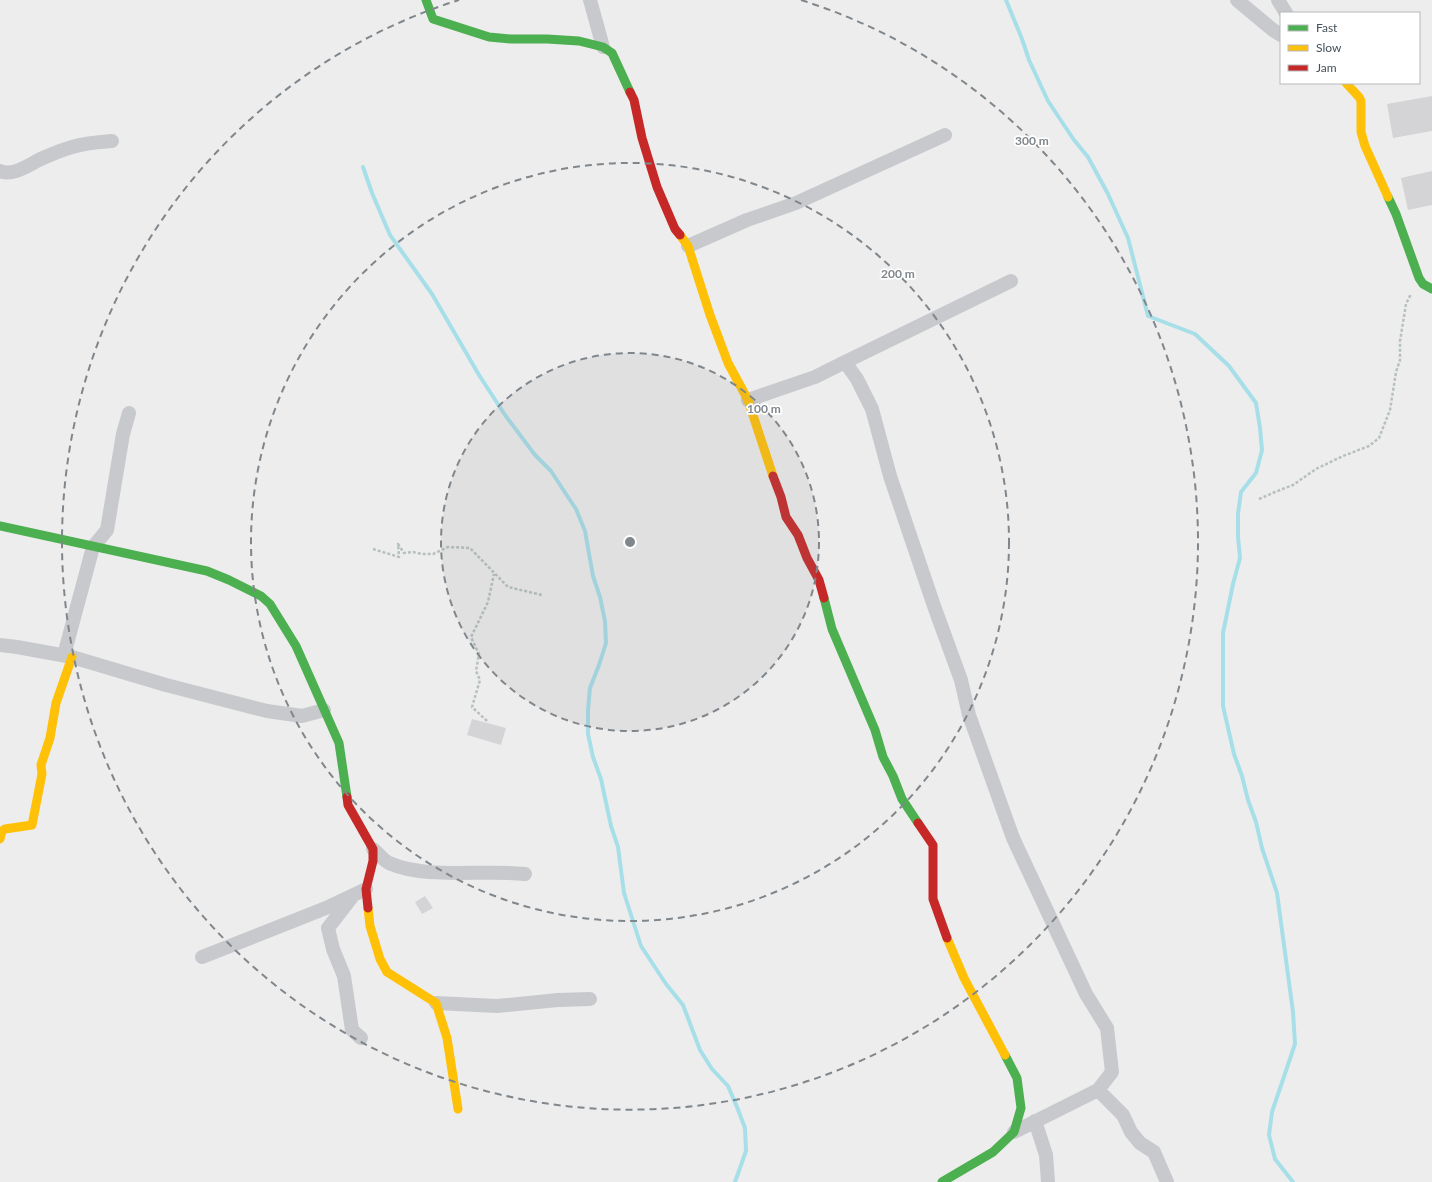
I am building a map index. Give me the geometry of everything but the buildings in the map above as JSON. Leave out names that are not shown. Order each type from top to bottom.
[{"type":"street","points":[[426,0],[433,19],[489,37],[579,41],[603,47],[612,53],[634,100],[642,138],[657,187],[675,229],[688,246],[710,315],[728,363],[748,400],[781,497],[786,517],[798,535],[807,558],[819,580],[832,629],[875,730],[883,757],[893,776],[902,799],[933,845],[934,899],[945,931],[964,978],[1016,1078],[1021,1108],[1014,1132]]},
{"type":"street","points":[[590,0],[603,47]]},
{"type":"street","points":[[1237,0],[1280,34]]},
{"type":"street","points":[[1278,0],[1285,12]]},
{"type":"street","points":[[1347,84],[1361,101],[1362,140],[1367,153],[1396,214],[1419,278],[1423,284],[1432,289]]},
{"type":"street","points":[[688,246],[747,220],[796,203],[945,134]]},
{"type":"street","points":[[0,171],[23,170],[42,158],[70,147],[87,143],[112,141]]},
{"type":"street","points":[[748,400],[815,377],[1011,281]]},
{"type":"street","points":[[845,362],[857,380],[872,409],[890,476],[961,680],[970,715],[1013,838],[1086,994],[1107,1028],[1112,1072],[1098,1090],[1014,1132],[993,1152],[942,1182]]},
{"type":"street","points":[[0,839],[2,831],[9,827],[32,825],[42,774],[41,765],[50,738],[56,703],[93,547],[107,530],[123,434],[129,413]]},
{"type":"street","points":[[0,526],[207,571],[260,596],[270,604],[296,646],[312,680],[339,743],[348,805],[373,849],[388,863],[422,872],[507,872],[525,874]]},
{"type":"street","points":[[0,645],[68,656],[166,685],[267,711],[302,716],[324,710]]},
{"type":"street","points":[[373,849],[373,861],[366,889],[370,926],[380,959],[387,972],[436,1003],[497,1006],[558,1000],[590,1000]]},
{"type":"street","points":[[202,956],[326,908],[366,889]]},
{"type":"street","points":[[353,895],[328,928],[333,949],[344,976],[352,1030],[361,1038]]},
{"type":"street","points":[[436,1003],[447,1038],[458,1109]]},
{"type":"street","points":[[1098,1090],[1123,1115],[1131,1132],[1140,1143],[1154,1152],[1167,1182]]},
{"type":"street","points":[[1034,1122],[1046,1155],[1048,1182]]},
{"type":"path","points":[[1259,499],[1293,485],[1316,469],[1369,446],[1379,438],[1390,410],[1396,372],[1400,360],[1400,341],[1406,304],[1419,278]]},
{"type":"path","points":[[373,549],[399,557],[398,544],[404,553],[414,552],[432,554],[448,547],[470,548],[508,587],[542,595]]},
{"type":"path","points":[[487,721],[472,707],[480,680],[476,671],[479,654],[471,637],[488,602],[494,574]]},
{"type":"waterway","points":[[1006,0],[1029,60],[1048,101],[1074,140],[1088,157],[1108,194],[1128,238],[1148,316],[1195,334],[1229,366],[1256,403],[1262,450],[1256,473],[1241,492],[1238,514],[1240,558],[1223,633],[1223,706],[1234,754],[1277,893],[1293,1012],[1295,1044],[1272,1112],[1269,1135],[1275,1159],[1293,1182]]},
{"type":"waterway","points":[[363,167],[372,193],[390,235],[432,294],[479,375],[505,415],[535,455],[551,471],[576,509],[585,531],[593,576],[600,597],[605,621],[606,643],[590,688],[588,734],[593,757],[601,779],[611,826],[618,847],[624,893],[641,946],[666,984],[683,1005],[700,1050],[712,1069],[728,1086],[737,1107],[745,1128],[746,1151],[735,1182]]},
{"type":"traffic: fast","points":[[426,0],[433,19],[489,37],[579,41],[603,47],[612,53],[630,92]]},
{"type":"traffic: fast","points":[[1388,197],[1396,214],[1419,278],[1423,284],[1432,289]]},
{"type":"traffic: fast","points":[[0,526],[207,571],[261,596],[270,604],[296,646],[339,743],[347,797]]},
{"type":"traffic: fast","points":[[824,598],[832,629],[875,730],[883,757],[893,776],[902,799],[918,823]]},
{"type":"traffic: fast","points":[[942,1182],[993,1152],[1014,1132],[1021,1108],[1017,1078],[1005,1055]]},
{"type":"traffic: slow","points":[[1347,84],[1361,101],[1361,132],[1365,146],[1388,197]]},
{"type":"traffic: slow","points":[[680,235],[688,246],[710,315],[728,363],[748,400],[773,476]]},
{"type":"traffic: slow","points":[[0,839],[2,831],[5,829],[32,825],[42,774],[41,765],[50,738],[56,703],[72,657]]},
{"type":"traffic: slow","points":[[368,908],[370,926],[380,959],[387,972],[436,1003],[447,1038],[458,1109]]},
{"type":"traffic: slow","points":[[947,938],[964,978],[1005,1055]]},
{"type":"traffic: jam","points":[[630,92],[634,100],[642,138],[657,187],[675,229],[680,235]]},
{"type":"traffic: jam","points":[[773,476],[781,497],[786,517],[798,535],[807,558],[819,580],[824,598]]},
{"type":"traffic: jam","points":[[347,797],[348,805],[373,849],[373,861],[366,889],[368,908]]},
{"type":"traffic: jam","points":[[918,823],[933,845],[933,899],[947,938]]}]
